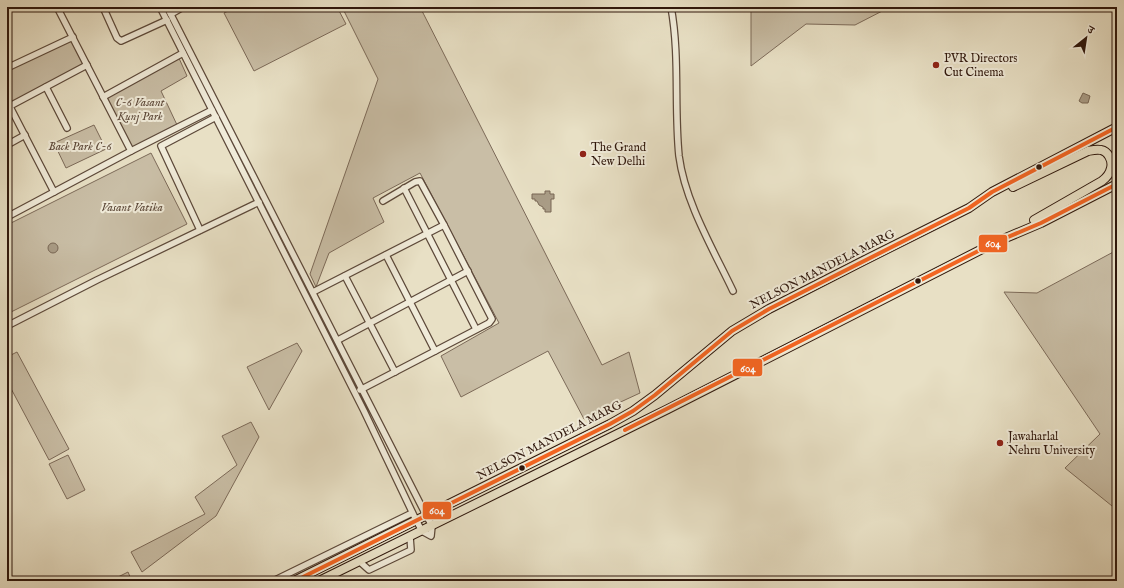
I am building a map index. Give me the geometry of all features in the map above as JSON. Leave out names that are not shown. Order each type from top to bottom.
[{"type":"main road","name":"NELSON MANDELA MARG","points":[[969,208],[992,192],[1117,127]]},
{"type":"main road","name":"NELSON MANDELA MARG","points":[[294,581],[355,550],[414,516],[426,515],[610,424],[633,411],[732,331],[769,309],[969,208],[1088,151],[1096,149],[1107,153],[1112,167],[1102,182],[996,242],[668,409],[547,467],[410,537],[319,581]]},
{"type":"main road","name":"NELSON MANDELA MARG","points":[[996,242],[1041,223],[1117,184]]},
{"type":"street","points":[[58,7],[131,151]]},
{"type":"street","points":[[103,7],[118,38],[123,42],[167,20]]},
{"type":"street","points":[[160,7],[355,393],[422,531]]},
{"type":"street","points":[[167,7],[432,526]]},
{"type":"street","points":[[171,14],[183,7]]},
{"type":"street","points":[[671,7],[674,24],[679,156],[689,194],[698,218],[733,291]]},
{"type":"street","points":[[7,68],[72,37]]},
{"type":"street","points":[[103,97],[184,53]]},
{"type":"street","points":[[54,192],[8,104],[46,87],[87,65]]},
{"type":"street","points":[[46,87],[67,128]]},
{"type":"street","points":[[7,217],[212,110]]},
{"type":"street","points":[[200,230],[161,146],[216,117]]},
{"type":"street","points":[[7,145],[25,136]]},
{"type":"street","points":[[355,393],[489,322],[492,319],[420,181],[415,182],[383,201]]},
{"type":"street","points":[[404,188],[476,329]]},
{"type":"street","points":[[7,326],[97,280],[259,202]]},
{"type":"street","points":[[313,292],[444,225]]},
{"type":"street","points":[[386,255],[434,351]]},
{"type":"street","points":[[338,340],[468,271]]},
{"type":"street","points":[[345,276],[395,372]]},
{"type":"street","points":[[321,326],[328,320]]},
{"type":"street","points":[[273,581],[352,542],[414,516]]},
{"type":"street","points":[[359,561],[369,570],[411,550],[410,537]]},
{"type":"street","points":[[352,542],[355,550]]},
{"type":"street","points":[[302,566],[306,575]]},
{"type":"green space","points":[[236,7],[337,7],[346,24],[254,71],[224,13]]},
{"type":"green space","points":[[342,7],[420,7],[602,365],[629,352],[640,393],[584,419],[548,351],[461,397],[441,356],[499,323],[420,173],[373,198],[384,222],[329,253],[316,287],[310,274],[378,79]]},
{"type":"green space","points":[[751,7],[890,7],[855,25],[806,24],[751,66]]},
{"type":"green space","points":[[73,37],[87,65],[12,104],[7,94],[7,69]]},
{"type":"green space","name":"C-6 Vasant Kunj Park","points":[[178,56],[187,76],[161,91],[178,127],[133,150],[103,97]]},
{"type":"green space","name":"Back Park C-6","points":[[94,125],[106,149],[66,168],[54,143]]},
{"type":"green space","name":"Vasant Vatika","points":[[151,153],[187,224],[7,314],[7,225]]},
{"type":"green space","points":[[1117,250],[1117,510],[1065,468],[1100,434],[1004,292],[1037,293]]},
{"type":"green space","points":[[297,343],[302,351],[269,410],[247,367]]},
{"type":"green space","points":[[17,352],[69,449],[49,460],[7,381],[7,357]]},
{"type":"green space","points":[[251,422],[259,437],[216,516],[142,572],[131,552],[205,514],[195,497],[237,465],[222,436]]},
{"type":"green space","points":[[68,455],[85,490],[67,499],[49,464]]},
{"type":"green space","points":[[128,572],[131,579],[128,581],[110,581]]},
{"type":"shaded area","points":[[1083,93],[1090,96],[1088,103],[1082,103],[1079,101]]},
{"type":"shaded area","points":[[545,191],[550,191],[550,194],[554,194],[554,199],[551,199],[551,212],[545,212],[545,209],[539,205],[537,201],[535,201],[535,199],[532,199],[532,194],[545,194]]},
{"type":"shaded area","points":[[51,243],[55,243],[58,248],[55,253],[51,253],[48,250],[48,246]]},
{"type":"transit line","name":"604","points":[[300,581],[299,579],[610,424],[633,411],[655,395],[732,331],[769,309],[969,208],[992,192],[1117,127]]},
{"type":"transit line","name":"604","points":[[625,430],[996,242],[1041,223],[1117,184]]},
{"type":"place","name":"PVR Directors Cut Cinema","points":[[936,65]]},
{"type":"place","name":"The Grand New Delhi","points":[[583,154]]},
{"type":"place","name":"Jawaharlal Nehru University","points":[[1000,443]]}]
